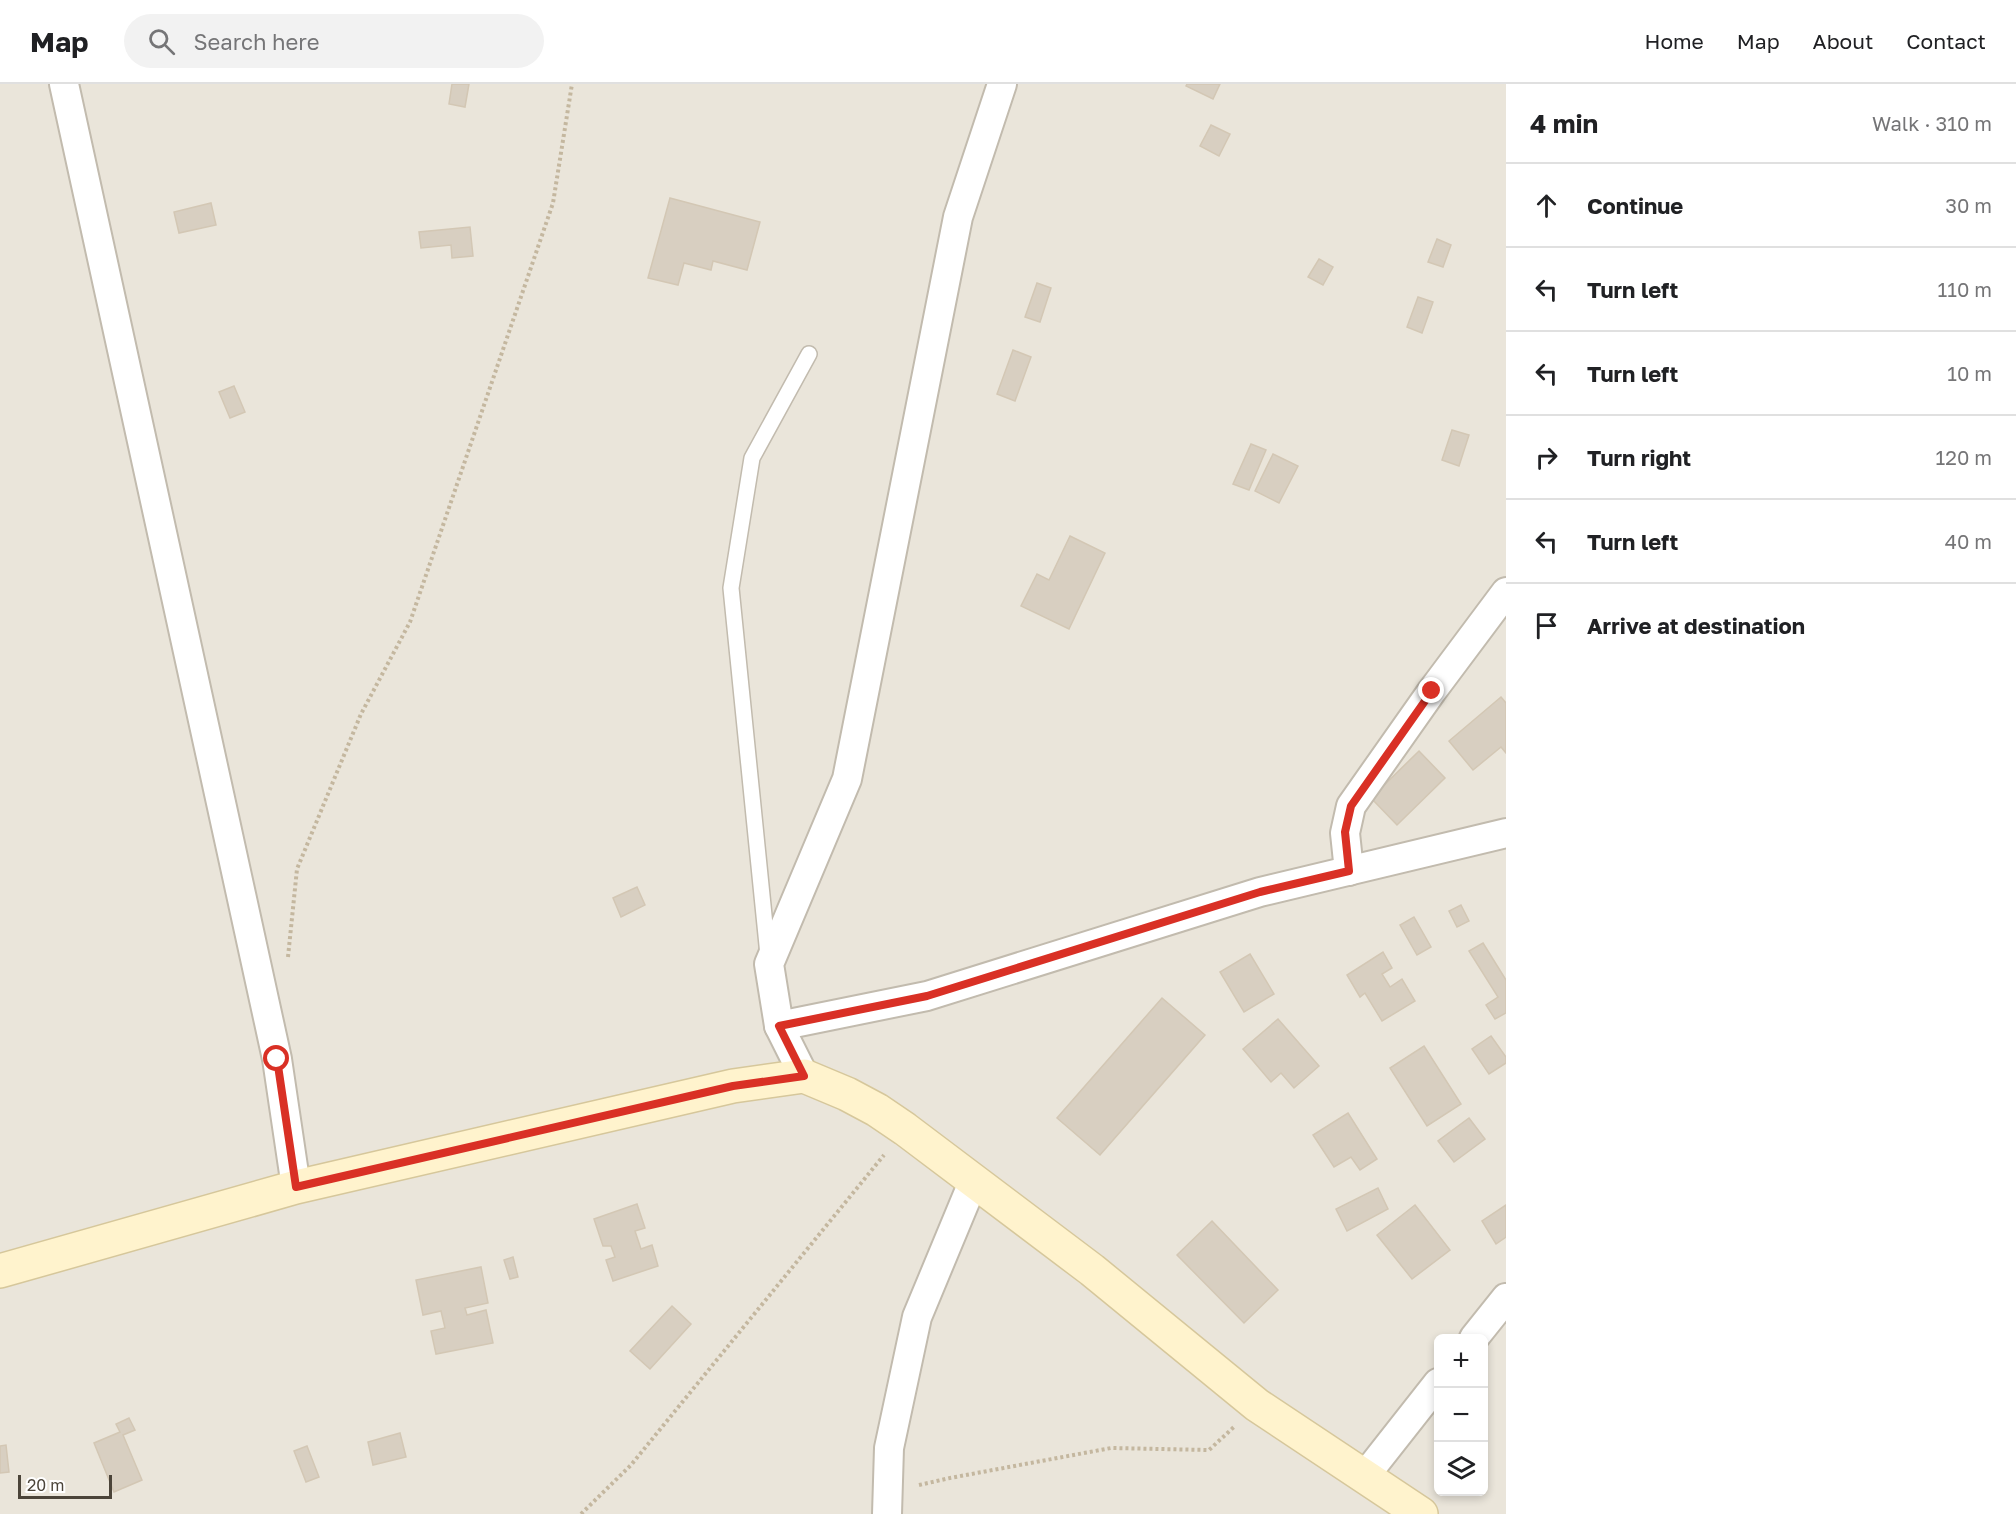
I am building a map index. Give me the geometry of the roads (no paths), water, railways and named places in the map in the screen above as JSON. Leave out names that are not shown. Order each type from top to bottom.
[{"type":"main road","points":[[0,1271],[296,1187],[733,1086],[804,1076],[847,1094],[877,1110],[905,1129],[1092,1270],[1257,1406],[1421,1514]]},
{"type":"street","points":[[64,84],[277,1059],[296,1187]]},
{"type":"street","points":[[804,1076],[779,1026],[768,964],[847,779],[958,216],[1002,84]]},
{"type":"street","points":[[1349,871],[1345,832],[1351,806],[1432,691],[1506,592]]},
{"type":"street","points":[[779,1026],[927,996],[1260,892],[1506,833]]},
{"type":"street","points":[[887,1503],[889,1448],[917,1317],[975,1180]]},
{"type":"street","points":[[1477,1334],[1506,1298]]},
{"type":"street","points":[[1364,1477],[1434,1388]]},
{"type":"lane","points":[[768,964],[731,588],[752,458],[809,354]]}]
